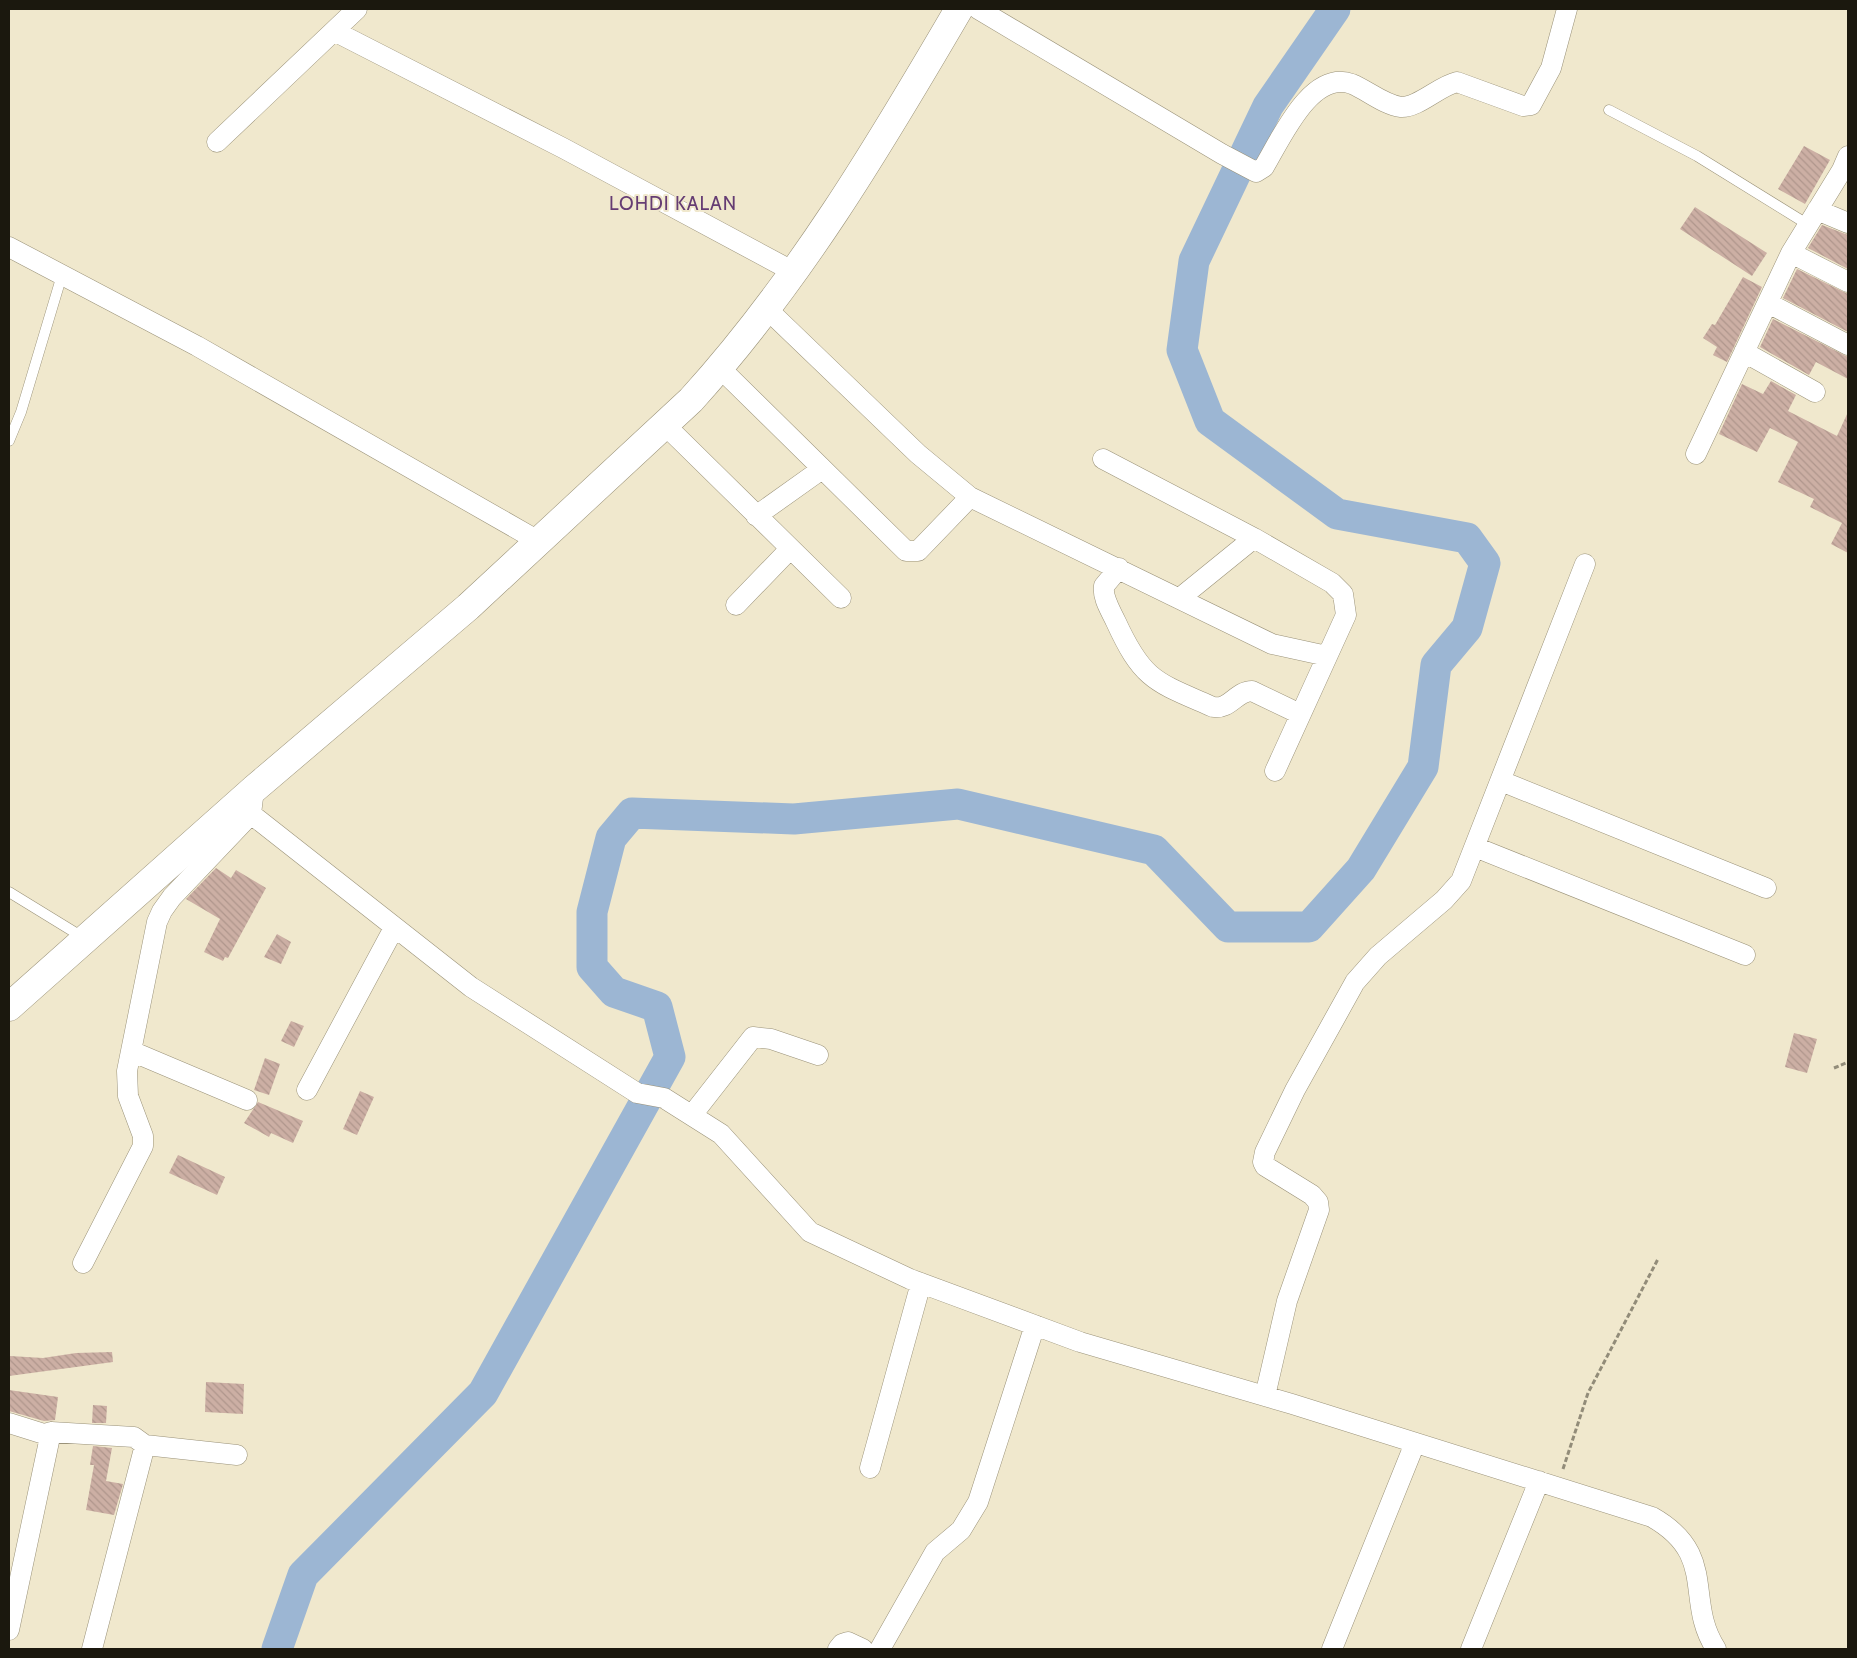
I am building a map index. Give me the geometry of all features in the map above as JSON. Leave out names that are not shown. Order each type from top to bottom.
[{"type":"street","points":[[217,142],[357,9]]},
{"type":"street","points":[[9,1007],[84,938],[253,802],[540,542],[665,425],[720,368],[767,309],[849,193],[959,9]]},
{"type":"street","points":[[978,9],[1222,154],[1256,172],[1261,170],[1304,103],[1331,82],[1349,83],[1399,106],[1410,105],[1457,82],[1523,106],[1532,105],[1551,68],[1567,9]]},
{"type":"street","points":[[334,31],[563,148],[794,272]]},
{"type":"street","points":[[1696,454],[1791,253],[1842,170],[1848,156]]},
{"type":"street","points":[[1812,217],[1848,224]]},
{"type":"street","points":[[9,247],[205,351],[540,542]]},
{"type":"street","points":[[1791,253],[1848,282]]},
{"type":"street","points":[[1768,303],[1848,345]]},
{"type":"street","points":[[767,309],[918,454],[970,497],[1272,644],[1327,656]]},
{"type":"street","points":[[1744,352],[1815,392]]},
{"type":"street","points":[[720,368],[910,553],[918,551],[970,497]]},
{"type":"street","points":[[665,425],[841,598]]},
{"type":"street","points":[[1103,459],[1254,538],[1332,583],[1343,594],[1346,615],[1275,771]]},
{"type":"street","points":[[756,516],[822,469]]},
{"type":"street","points":[[1180,598],[1254,538]]},
{"type":"street","points":[[736,605],[790,549]]},
{"type":"street","points":[[1265,1396],[1287,1301],[1319,1210],[1318,1202],[1312,1195],[1265,1166],[1263,1162],[1265,1152],[1295,1090],[1354,982],[1378,956],[1455,889],[1461,881],[1585,564]]},
{"type":"street","points":[[1119,568],[1104,586],[1105,597],[1128,649],[1135,660],[1153,679],[1214,707],[1224,707],[1244,693],[1252,691],[1300,714]]},
{"type":"street","points":[[1501,781],[1766,888]]},
{"type":"street","points":[[253,802],[394,928],[471,987],[637,1093],[664,1098],[721,1134],[737,1149],[787,1209],[810,1232],[920,1283],[1080,1342],[1265,1396],[1652,1518],[1670,1528],[1683,1542],[1691,1558],[1699,1581],[1702,1613],[1707,1636],[1716,1649]]},
{"type":"street","points":[[83,1263],[143,1146],[142,1136],[128,1096],[127,1078],[148,961],[162,911],[253,802]]},
{"type":"street","points":[[1475,847],[1745,955]]},
{"type":"street","points":[[307,1090],[394,928]]},
{"type":"street","points":[[692,1115],[753,1037],[771,1039],[818,1055]]},
{"type":"street","points":[[131,1051],[246,1100]]},
{"type":"street","points":[[870,1468],[920,1283]]},
{"type":"street","points":[[880,1649],[936,1552],[961,1530],[978,1502],[1035,1325]]},
{"type":"street","points":[[9,1423],[44,1434],[51,1432],[134,1437],[145,1445],[237,1455]]},
{"type":"street","points":[[9,1630],[51,1432]]},
{"type":"street","points":[[1332,1649],[1416,1443]]},
{"type":"street","points":[[92,1649],[145,1445]]},
{"type":"street","points":[[1470,1649],[1547,1484]]},
{"type":"street","points":[[838,1649],[842,1644],[848,1642],[863,1649]]},
{"type":"lane","points":[[1609,110],[1812,217]]},
{"type":"lane","points":[[9,441],[21,412],[62,275]]},
{"type":"lane","points":[[9,892],[84,938]]},
{"type":"path","points":[[1834,1068],[1848,1062]]},
{"type":"path","points":[[1547,1484],[1579,1425],[1588,1393],[1658,1258]]},
{"type":"building","points":[[1804,146],[1830,160],[1805,204],[1778,189]]},
{"type":"building","points":[[1695,207],[1767,253],[1752,276],[1680,229]]},
{"type":"building","points":[[1822,225],[1848,235],[1848,269],[1808,248]]},
{"type":"building","points":[[1797,269],[1848,294],[1848,332],[1783,298]]},
{"type":"building","points":[[1743,277],[1762,287],[1727,362],[1713,355],[1717,347],[1703,338],[1712,324],[1715,325]]},
{"type":"building","points":[[1773,319],[1848,357],[1848,379],[1816,362],[1809,375],[1760,347]]},
{"type":"building","points":[[1771,381],[1796,395],[1788,411],[1837,436],[1848,412],[1848,553],[1831,544],[1842,523],[1810,507],[1814,499],[1778,482],[1798,442],[1770,428],[1757,452],[1719,434],[1742,384],[1763,394]]},
{"type":"building","points":[[216,868],[231,878],[236,870],[266,888],[228,958],[225,957],[223,961],[204,952],[220,919],[186,899]]},
{"type":"building","points":[[277,934],[291,942],[281,964],[264,957]]},
{"type":"building","points":[[291,1021],[304,1026],[294,1047],[281,1041]]},
{"type":"building","points":[[1794,1033],[1817,1039],[1807,1073],[1785,1067]]},
{"type":"building","points":[[265,1058],[280,1064],[269,1095],[254,1090]]},
{"type":"building","points":[[360,1091],[374,1097],[357,1135],[343,1129]]},
{"type":"building","points":[[258,1102],[303,1121],[293,1143],[271,1133],[269,1137],[244,1123]]},
{"type":"building","points":[[178,1155],[225,1177],[217,1195],[169,1173]]},
{"type":"building","points":[[112,1352],[113,1362],[9,1376],[10,1356],[43,1358],[76,1353]]},
{"type":"building","points":[[206,1382],[244,1384],[243,1414],[205,1412]]},
{"type":"building","points":[[9,1390],[58,1397],[55,1420],[44,1421],[9,1411]]},
{"type":"building","points":[[93,1405],[107,1406],[106,1423],[92,1423]]},
{"type":"building","points":[[93,1446],[112,1448],[106,1481],[123,1484],[114,1515],[86,1510],[94,1465],[90,1465]]},
{"type":"waterway","points":[[277,1649],[303,1575],[483,1393],[670,1057],[657,1007],[614,992],[592,967],[592,912],[611,838],[632,813],[794,819],[958,804],[1154,850],[1228,927],[1309,927],[1361,869],[1423,767],[1436,665],[1467,628],[1485,563],[1467,538],[1337,514],[1210,421],[1182,350],[1194,261],[1268,106],[1335,9]]},
{"type":"district","name":"LOHDI KALAN","points":[[673,203]]}]
